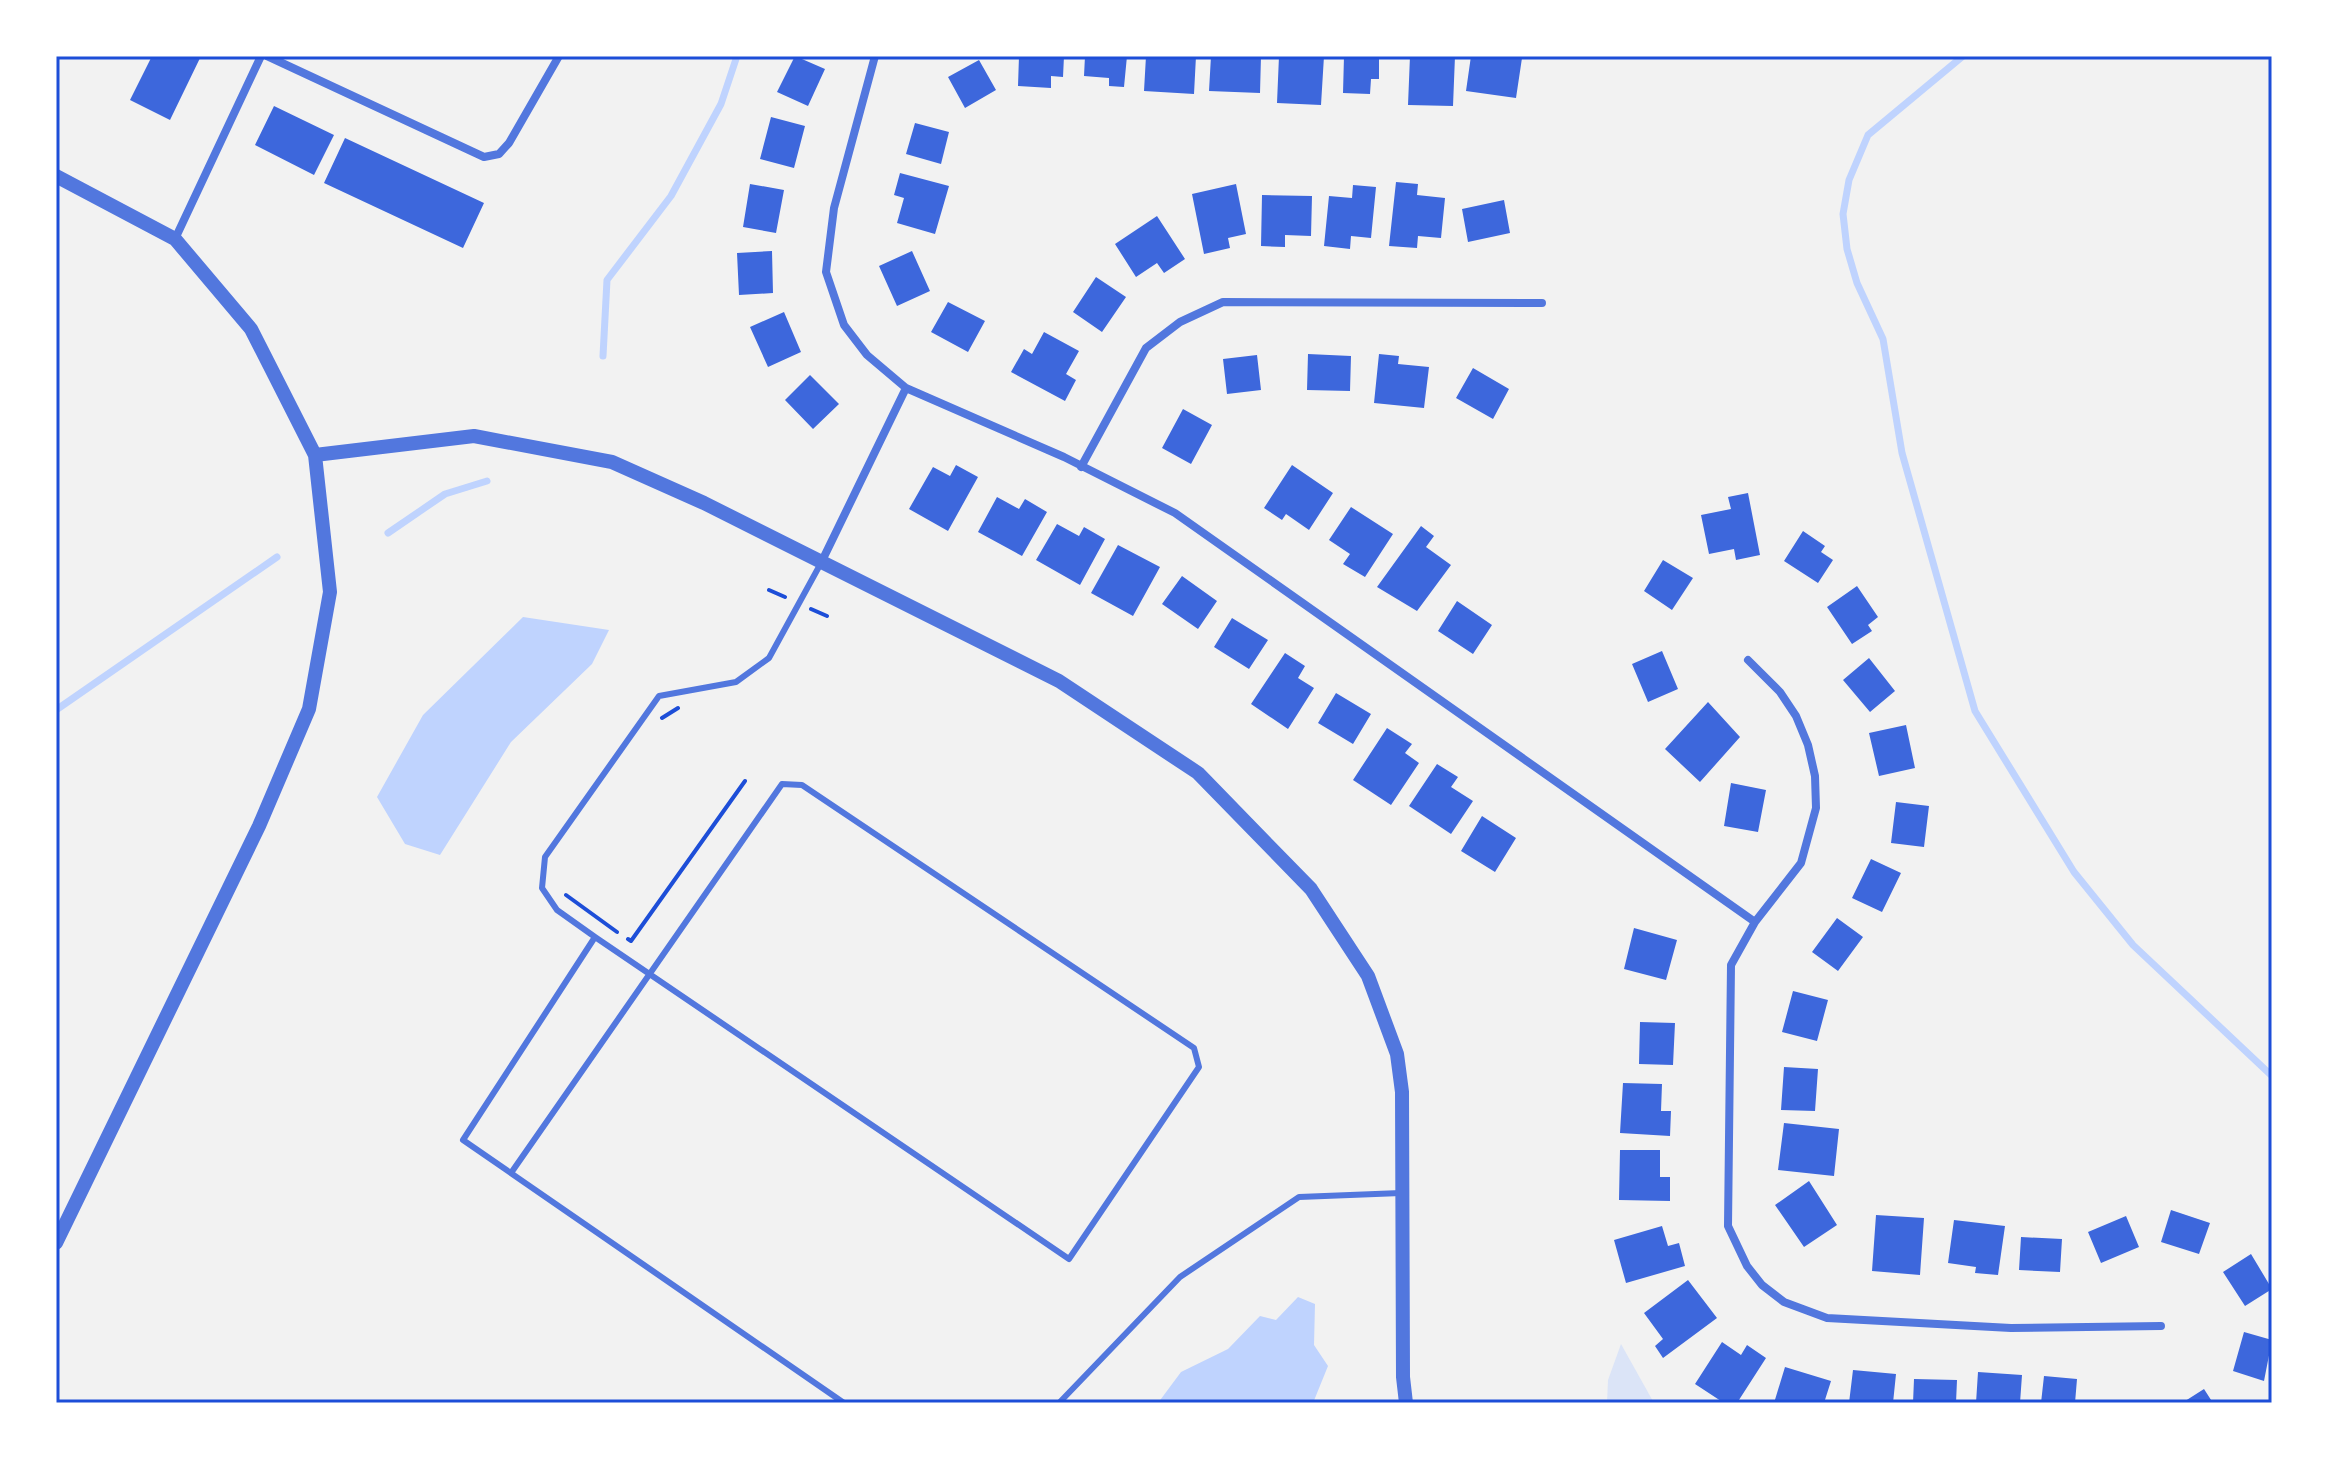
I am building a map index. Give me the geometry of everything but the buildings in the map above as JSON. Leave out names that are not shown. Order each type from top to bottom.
[{"type":"street","points":[[175,239],[264,56],[484,157],[499,154],[509,143],[559,56]]},
{"type":"street","points":[[875,56],[834,208],[826,272],[844,325],[867,355],[906,388],[1175,513],[1755,922]]},
{"type":"street","points":[[56,176],[175,239],[251,329],[315,455],[330,592],[309,709],[259,826],[56,1243]]},
{"type":"street","points":[[1081,467],[1146,348],[1180,322],[1223,302],[1542,303]]},
{"type":"street","points":[[821,563],[906,388]]},
{"type":"street","points":[[315,455],[474,436],[612,462],[704,503],[970,635],[1119,718],[1198,773],[1311,889],[1368,976],[1397,1054],[1402,1092],[1403,1377],[1406,1403]]},
{"type":"street","points":[[1748,660],[1780,692],[1796,716],[1808,745],[1815,776],[1816,808],[1801,863],[1755,922],[1731,965],[1728,1226],[1736,1247],[1762,1285],[1784,1302],[1827,1318],[2011,1328],[2161,1326]]},
{"type":"lane","points":[[511,1173],[650,975],[782,784],[802,785],[1194,1048],[1199,1067],[1069,1259],[650,975],[557,910],[542,888],[545,857],[659,696],[736,682],[769,658],[821,563]]},
{"type":"lane","points":[[595,937],[463,1140],[844,1403]]},
{"type":"lane","points":[[1059,1403],[1180,1277],[1299,1197],[1404,1193]]},
{"type":"path","points":[[659,721],[686,703]]},
{"type":"path","points":[[559,890],[631,941],[745,781]]},
{"type":"shaded area","points":[[1621,1344],[1654,1403],[1607,1403],[1608,1380]]},
{"type":"water","points":[[523,617],[609,630],[592,664],[511,742],[440,855],[405,844],[377,797],[423,715]]},
{"type":"water","points":[[1298,1297],[1315,1304],[1314,1345],[1328,1366],[1313,1403],[1158,1403],[1181,1372],[1228,1349],[1260,1316],[1276,1320]]},
{"type":"waterway","points":[[603,356],[607,280],[671,196],[721,104],[737,56]]},
{"type":"waterway","points":[[1963,56],[1868,135],[1849,180],[1843,214],[1847,249],[1857,283],[1883,339],[1902,453],[1975,711],[2074,872],[2133,945],[2272,1076]]},
{"type":"waterway","points":[[388,533],[445,494],[487,481]]},
{"type":"waterway","points":[[56,710],[277,557]]}]
